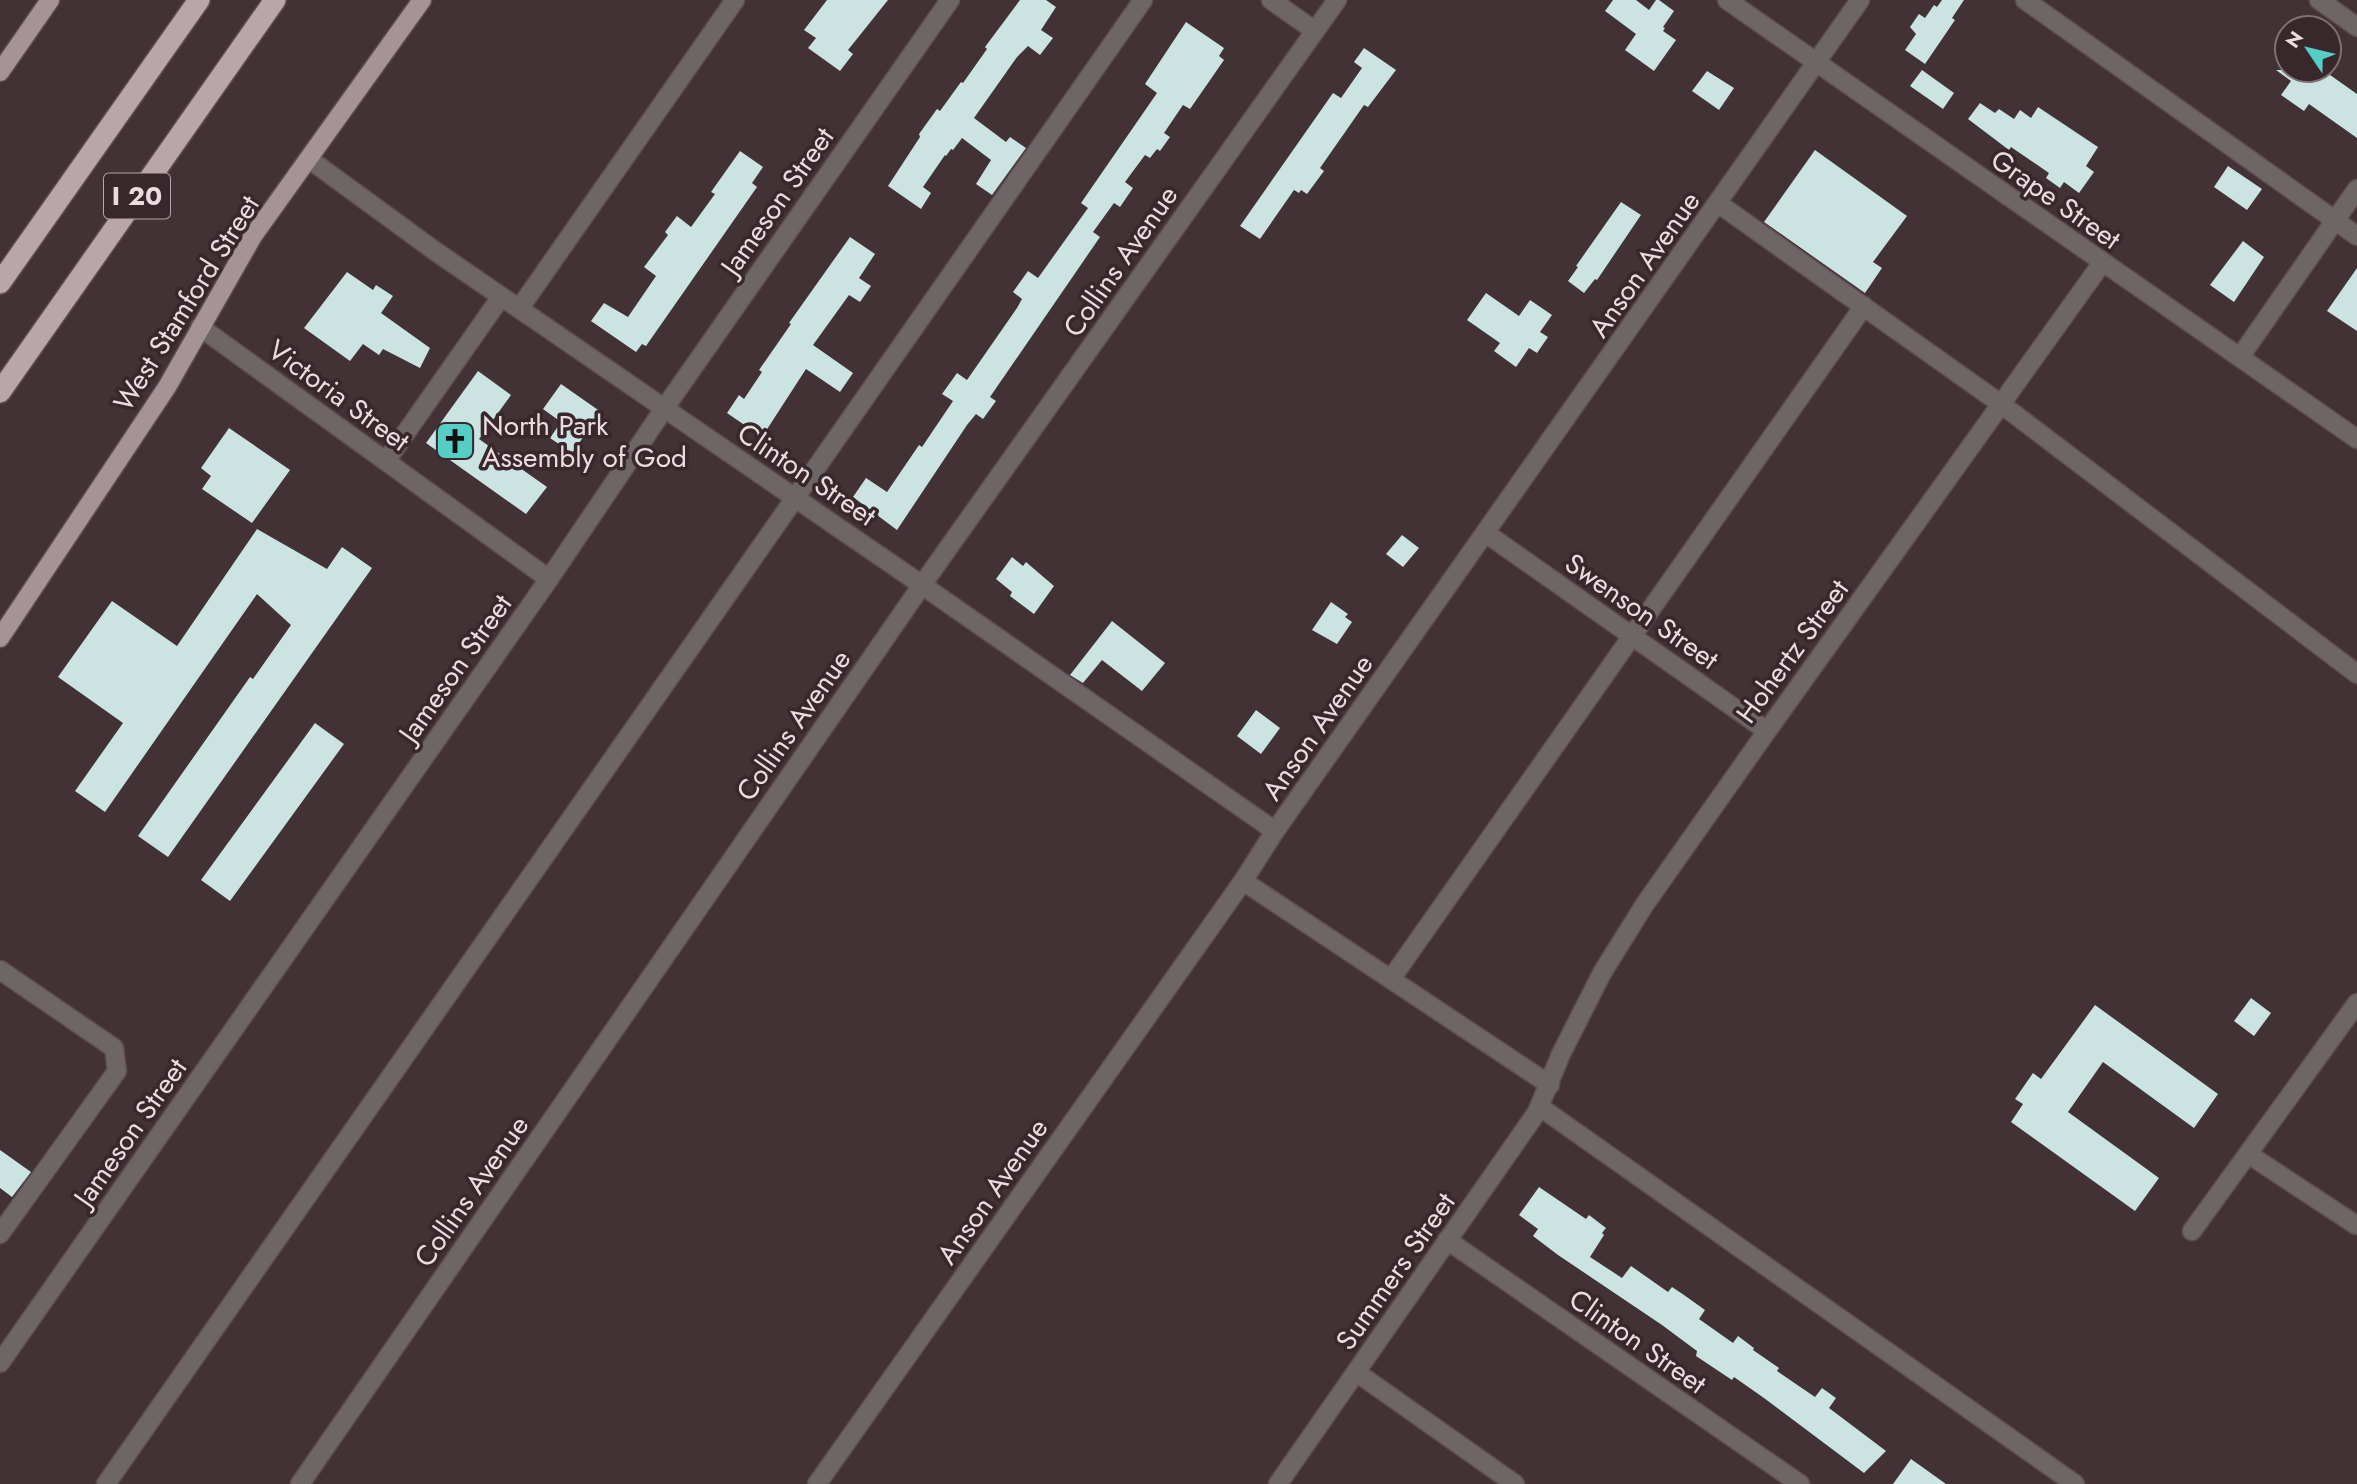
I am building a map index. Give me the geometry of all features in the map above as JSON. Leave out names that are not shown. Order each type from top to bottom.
[{"type":"highway","name":"I 20","points":[[0,283],[199,0]]},
{"type":"highway","name":"I 20","points":[[0,392],[275,0]]},
{"type":"main road","points":[[0,72],[50,0]]},
{"type":"main road","name":"West Stamford Street","points":[[0,638],[167,387],[253,236],[422,0]]},
{"type":"street","points":[[519,309],[736,0]]},
{"type":"street","name":"Jameson Street","points":[[3,1352],[549,579],[664,409],[950,0]]},
{"type":"street","points":[[106,1484],[1143,0]]},
{"type":"street","points":[[1271,0],[1315,31]]},
{"type":"street","name":"Collins Avenue","points":[[300,1484],[922,585],[1337,0]]},
{"type":"street","name":"Grape Street","points":[[1727,0],[2357,439]]},
{"type":"street","name":"Anson Avenue","points":[[817,1484],[1860,0]]},
{"type":"street","points":[[2025,0],[2357,236]]},
{"type":"street","points":[[2319,0],[2357,27]]},
{"type":"street","name":"Clinton Street","points":[[309,159],[519,309],[1275,831]]},
{"type":"street","points":[[2240,357],[2357,189]]},
{"type":"street","points":[[1718,204],[2001,404],[2357,674]]},
{"type":"street","name":"Hohertz Street","points":[[1550,1084],[1561,1054],[1602,973],[1645,904],[2102,263]]},
{"type":"street","points":[[386,461],[502,296]]},
{"type":"street","points":[[1391,979],[1864,306]]},
{"type":"street","name":"Victoria Street","points":[[200,327],[549,579]]},
{"type":"street","name":"Swenson Street","points":[[1487,534],[1767,731]]},
{"type":"street","points":[[1243,881],[1550,1084]]},
{"type":"street","points":[[0,970],[114,1048],[117,1071],[0,1234]]},
{"type":"street","points":[[2192,1231],[2356,1006]]},
{"type":"street","name":"Summers Street","points":[[1278,1484],[1540,1107],[1550,1084]]},
{"type":"street","points":[[1540,1107],[2076,1484]]},
{"type":"street","points":[[2248,1154],[2357,1225]]},
{"type":"street","name":"Clinton Street","points":[[1447,1240],[1800,1484]]},
{"type":"street","points":[[1356,1372],[1515,1484]]},
{"type":"building","points":[[827,0],[888,0],[848,50],[853,54],[840,71],[808,48],[816,38],[804,30]]},
{"type":"building","points":[[1020,0],[1046,0],[1056,7],[1041,30],[1053,38],[1040,55],[1028,46],[1017,57],[974,118],[1006,142],[1010,137],[1026,148],[992,195],[976,184],[991,160],[962,138],[953,150],[945,155],[923,187],[931,193],[921,209],[888,186],[920,137],[919,134],[937,109],[940,111],[961,82],[963,83],[987,49],[985,47]]},
{"type":"building","points":[[1613,0],[1636,0],[1649,10],[1656,0],[1659,0],[1674,11],[1663,31],[1676,40],[1654,71],[1625,50],[1636,34],[1605,11]]},
{"type":"building","points":[[1942,0],[1964,0],[1952,18],[1955,20],[1925,64],[1905,50],[1916,34],[1910,27],[1919,14],[1925,18],[1934,5],[1937,7]]},
{"type":"building","points":[[1186,22],[1224,48],[1219,56],[1224,60],[1190,109],[1183,105],[1164,133],[1170,137],[1160,151],[1157,149],[1150,158],[1145,155],[1125,182],[1133,188],[1120,207],[1114,203],[1093,232],[1100,237],[990,397],[996,401],[983,419],[976,414],[967,425],[897,530],[853,497],[866,478],[887,492],[919,445],[922,447],[953,401],[942,394],[957,373],[967,380],[1022,299],[1013,292],[1028,271],[1038,278],[1088,208],[1081,203],[1157,93],[1145,84]]},
{"type":"building","points":[[1364,48],[1396,70],[1368,107],[1364,105],[1320,168],[1324,171],[1307,194],[1294,190],[1260,239],[1240,226],[1333,93],[1341,98],[1362,68],[1354,62]]},
{"type":"building","points":[[1922,70],[1954,93],[1943,109],[1910,86]]},
{"type":"building","points":[[1707,71],[1734,88],[1719,110],[1692,91]]},
{"type":"building","points":[[2289,84],[2343,84],[2357,94],[2357,138],[2309,104],[2304,111],[2281,95]]},
{"type":"building","points":[[1980,103],[1995,113],[1999,109],[2014,119],[2020,110],[2031,118],[2038,107],[2098,147],[2086,166],[2094,172],[2079,193],[2064,182],[2060,188],[2046,178],[2049,173],[2011,147],[2009,150],[1968,119]]},
{"type":"building","points":[[1815,150],[1907,216],[1873,262],[1882,268],[1865,293],[1764,222]]},
{"type":"building","points":[[740,151],[763,167],[752,183],[757,187],[646,346],[642,344],[636,352],[591,321],[604,303],[628,317],[656,276],[644,267],[668,235],[665,232],[677,216],[691,227],[715,194],[711,192]]},
{"type":"building","points":[[2228,166],[2262,189],[2247,210],[2214,187]]},
{"type":"building","points":[[1621,202],[1641,215],[1597,280],[1595,279],[1584,293],[1568,281]]},
{"type":"building","points":[[850,237],[875,254],[859,278],[871,286],[860,302],[849,295],[813,345],[853,373],[840,392],[806,369],[762,437],[727,413],[739,395],[744,399],[762,372],[759,370],[791,324],[789,323]]},
{"type":"building","points":[[2243,241],[2264,257],[2234,302],[2210,285]]},
{"type":"building","points":[[2357,268],[2357,331],[2327,311]]},
{"type":"building","points":[[347,272],[373,290],[376,285],[393,296],[381,313],[430,348],[420,368],[383,349],[379,355],[363,344],[350,361],[304,328]]},
{"type":"building","points":[[1486,293],[1519,316],[1530,300],[1552,315],[1540,332],[1548,337],[1537,353],[1529,348],[1516,367],[1494,351],[1500,343],[1467,320]]},
{"type":"building","name":"North Park Assembly of God","points":[[478,371],[511,395],[479,439],[547,487],[526,514],[426,443]]},
{"type":"building","points":[[561,384],[601,412],[572,453],[550,438],[561,422],[543,409]]},
{"type":"building","points":[[229,428],[290,470],[252,523],[202,489],[211,476],[201,468]]},
{"type":"building","points":[[257,529],[327,569],[342,547],[372,568],[168,857],[138,836],[250,677],[253,679],[291,625],[257,594],[105,812],[75,791],[123,723],[58,677],[112,601],[177,646]]},
{"type":"building","points":[[1402,535],[1419,548],[1403,567],[1386,554]]},
{"type":"building","points":[[1012,557],[1023,566],[1026,562],[1054,586],[1034,614],[1010,596],[1012,592],[996,579]]},
{"type":"building","points":[[1331,602],[1348,614],[1345,617],[1352,622],[1337,644],[1312,630]]},
{"type":"building","points":[[1112,621],[1165,663],[1142,691],[1102,660],[1083,683],[1070,675]]},
{"type":"building","points":[[1256,710],[1280,728],[1261,754],[1237,736]]},
{"type":"building","points":[[315,723],[344,744],[230,901],[201,880]]},
{"type":"building","points":[[2251,998],[2271,1013],[2254,1036],[2234,1021]]},
{"type":"building","points":[[2095,1005],[2218,1094],[2194,1128],[2103,1062],[2068,1112],[2159,1178],[2135,1211],[2011,1122],[2023,1104],[2015,1099],[2033,1073],[2041,1079]]},
{"type":"building","points":[[0,1150],[31,1172],[12,1197],[0,1188]]},
{"type":"building","points":[[1539,1187],[1586,1219],[1589,1215],[1606,1228],[1590,1257],[1622,1278],[1631,1266],[1668,1292],[1672,1287],[1705,1310],[1699,1319],[1733,1343],[1738,1336],[1779,1368],[1777,1371],[1815,1397],[1822,1388],[1836,1398],[1829,1408],[1886,1451],[1864,1473],[1764,1398],[1734,1377],[1732,1380],[1696,1356],[1697,1351],[1662,1325],[1533,1236],[1538,1229],[1519,1215]]},
{"type":"building","points":[[1911,1459],[1946,1484],[1893,1484]]},
{"type":"place","name":"North Park Assembly of God","points":[[455,441]]}]
